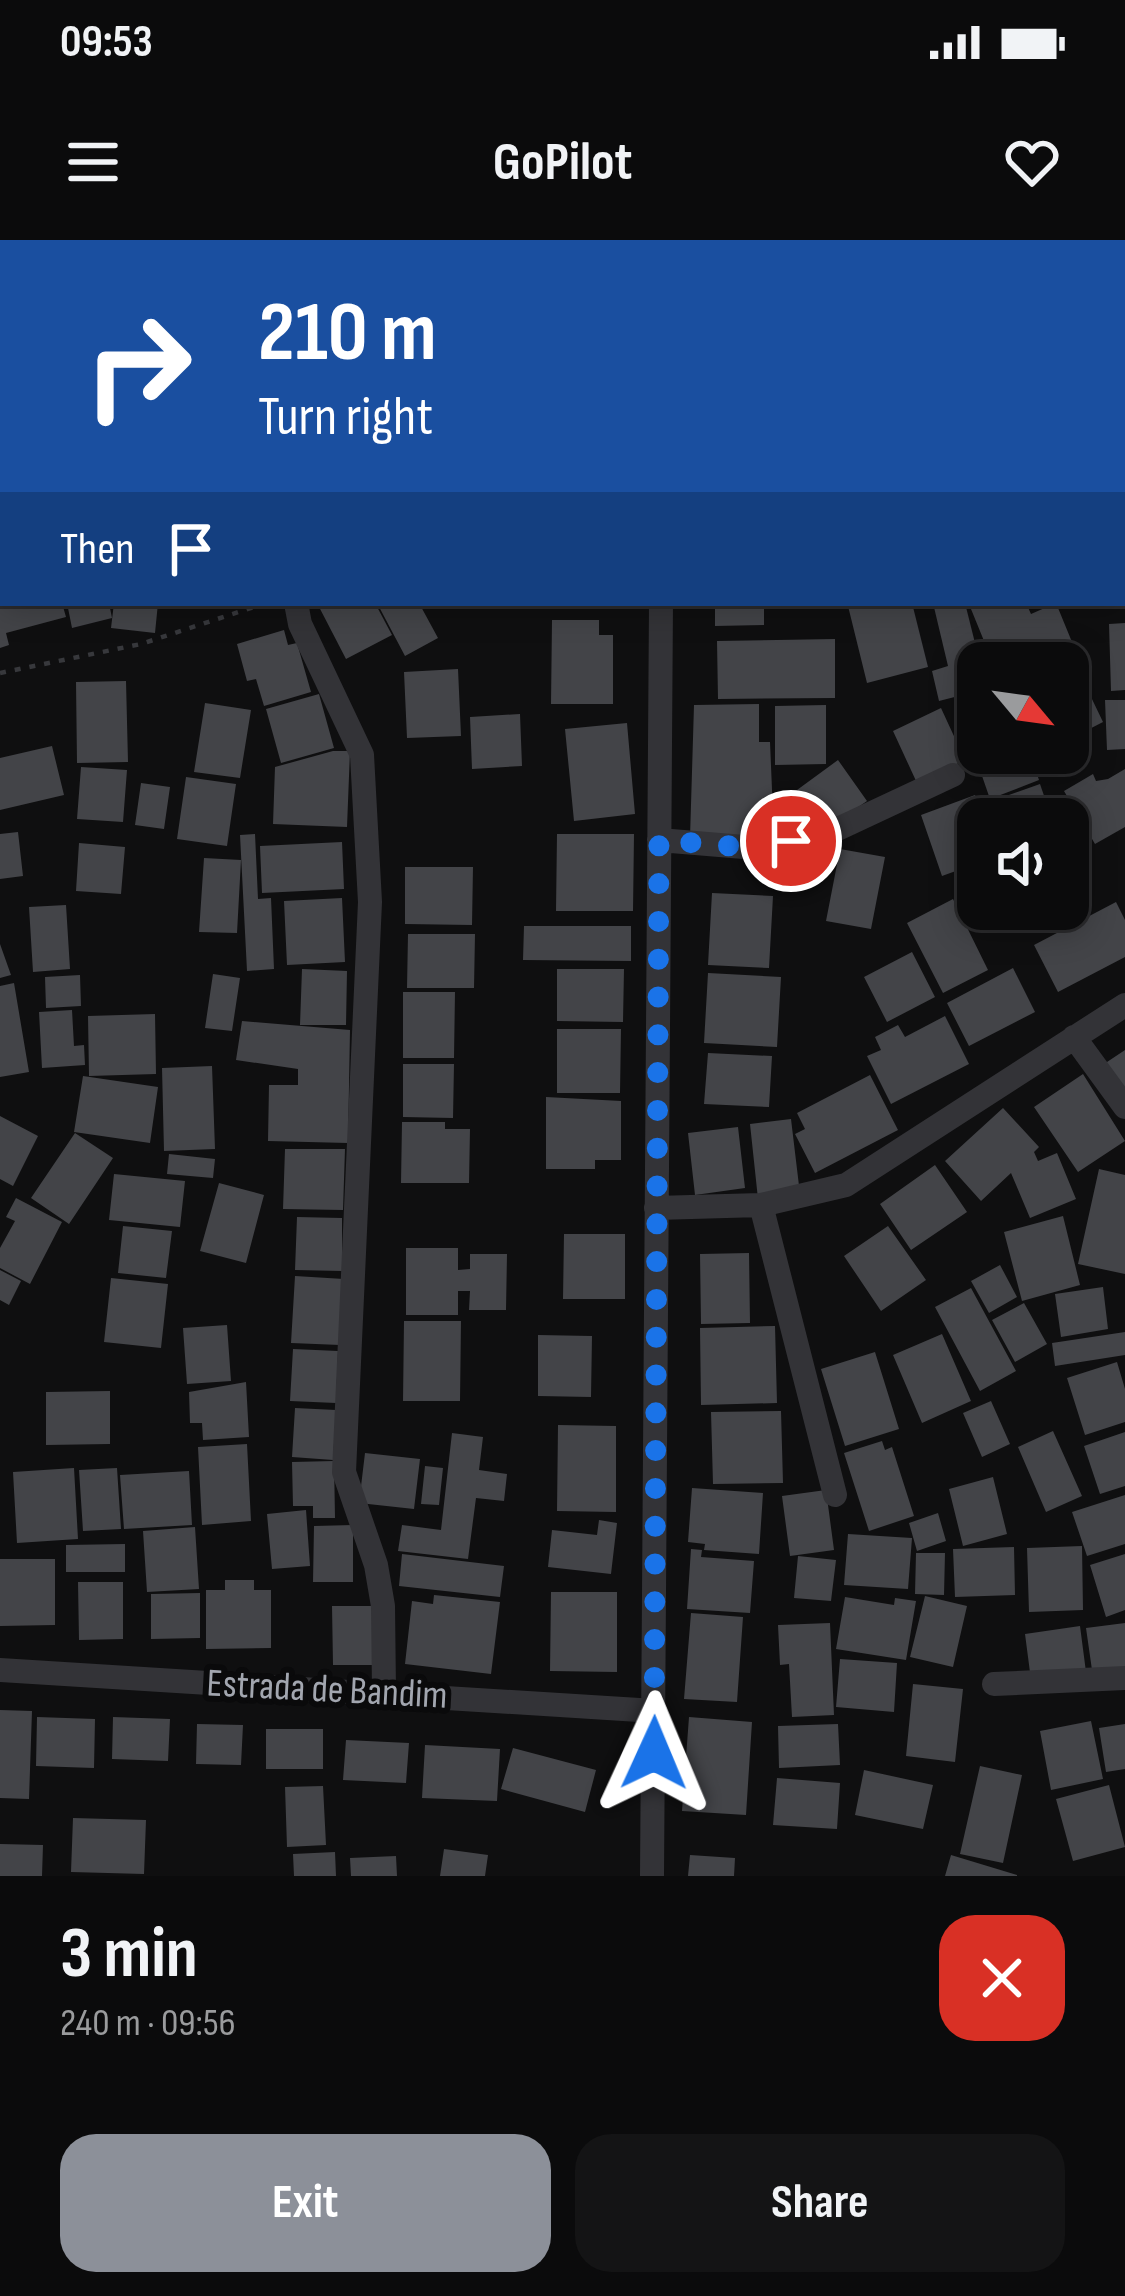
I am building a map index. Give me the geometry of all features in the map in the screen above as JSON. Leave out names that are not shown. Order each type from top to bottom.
[{"type":"street","points":[[297,606],[300,625],[362,754],[370,902],[344,1472],[376,1565],[383,1606],[384,1691]]},
{"type":"street","points":[[652,1876],[661,606]]},
{"type":"street","points":[[659,840],[756,848],[827,834],[953,775]]},
{"type":"street","points":[[656,1208],[761,1205],[846,1185],[1125,1005]]},
{"type":"street","points":[[1074,1037],[1125,1107]]},
{"type":"street","points":[[761,1205],[835,1495]]},
{"type":"street","name":"Estrada de Bandim","points":[[0,1670],[384,1691],[655,1712]]},
{"type":"street","points":[[994,1684],[1125,1678]]},
{"type":"path","points":[[0,673],[141,644],[257,606]]},
{"type":"building","points":[[0,606],[63,606],[66,617],[6,633],[9,645],[0,648]]},
{"type":"building","points":[[68,606],[110,606],[112,618],[72,628]]},
{"type":"building","points":[[114,606],[158,606],[155,633],[111,628]]},
{"type":"building","points":[[319,606],[377,606],[392,635],[346,659]]},
{"type":"building","points":[[379,606],[421,606],[438,638],[405,656]]},
{"type":"building","points":[[715,606],[764,606],[764,625],[715,626]]},
{"type":"building","points":[[848,606],[913,606],[928,667],[867,683]]},
{"type":"building","points":[[934,606],[966,606],[975,642],[957,642],[957,696],[939,701],[932,671],[948,666]]},
{"type":"building","points":[[978,606],[1027,606],[1031,614],[1057,606],[1072,642],[984,642],[971,609]]},
{"type":"building","points":[[552,620],[599,620],[599,635],[613,635],[613,704],[551,704]]},
{"type":"building","points":[[1125,623],[1125,690],[1111,691],[1109,624]]},
{"type":"building","points":[[284,630],[288,645],[297,643],[311,692],[264,706],[256,679],[247,681],[237,644]]},
{"type":"building","points":[[835,639],[835,698],[718,699],[717,641]]},
{"type":"building","points":[[458,669],[461,736],[407,738],[404,672]]},
{"type":"building","points":[[126,681],[128,762],[77,763],[76,682]]},
{"type":"building","points":[[1089,693],[1103,722],[1089,729]]},
{"type":"building","points":[[319,694],[334,748],[281,763],[266,709]]},
{"type":"building","points":[[1105,700],[1125,700],[1125,749],[1107,750]]},
{"type":"building","points":[[205,703],[251,710],[240,778],[194,772]]},
{"type":"building","points":[[759,704],[759,742],[770,742],[774,837],[690,838],[694,705]]},
{"type":"building","points":[[826,705],[826,764],[775,765],[775,706]]},
{"type":"building","points":[[941,708],[957,743],[957,764],[917,783],[893,731]]},
{"type":"building","points":[[520,714],[522,766],[472,769],[470,717]]},
{"type":"building","points":[[627,723],[635,814],[574,821],[565,729]]},
{"type":"building","points":[[52,746],[64,795],[0,810],[0,758]]},
{"type":"building","points":[[350,751],[347,827],[273,824],[275,767]]},
{"type":"building","points":[[838,760],[867,801],[825,830],[797,790]]},
{"type":"building","points":[[81,767],[127,770],[123,822],[77,819]]},
{"type":"building","points":[[1125,769],[1125,827],[1095,844],[1089,834],[1089,798],[1068,798],[1064,791],[1093,774],[1096,781]]},
{"type":"building","points":[[981,774],[1037,774],[1039,780],[990,798]]},
{"type":"building","points":[[186,777],[236,784],[227,846],[177,839]]},
{"type":"building","points":[[141,783],[170,787],[164,829],[135,825]]},
{"type":"building","points":[[1040,784],[1045,798],[1000,798]]},
{"type":"building","points":[[957,802],[957,871],[942,876],[921,815]]},
{"type":"building","points":[[18,832],[23,876],[0,879],[0,834]]},
{"type":"building","points":[[255,834],[258,899],[271,898],[274,969],[247,971],[240,835]]},
{"type":"building","points":[[557,834],[634,834],[633,911],[556,911]]},
{"type":"building","points":[[342,842],[344,889],[262,893],[260,846]]},
{"type":"building","points":[[79,843],[125,847],[121,894],[76,891]]},
{"type":"building","points":[[840,849],[885,857],[871,929],[826,921]]},
{"type":"building","points":[[204,858],[241,860],[237,933],[199,932]]},
{"type":"building","points":[[405,867],[473,867],[472,925],[405,924]]},
{"type":"building","points":[[712,893],[773,896],[769,968],[708,965]]},
{"type":"building","points":[[342,898],[345,962],[287,965],[284,901]]},
{"type":"building","points":[[953,899],[957,930],[968,930],[988,970],[943,993],[907,923]]},
{"type":"building","points":[[1116,902],[1125,920],[1125,957],[1058,992],[1034,945],[1063,930],[1089,930],[1089,916]]},
{"type":"building","points":[[66,905],[70,969],[33,972],[29,907]]},
{"type":"building","points":[[524,926],[631,926],[631,961],[523,960]]},
{"type":"building","points":[[408,934],[475,934],[474,988],[407,988]]},
{"type":"building","points":[[0,944],[11,975],[0,978]]},
{"type":"building","points":[[912,952],[935,997],[887,1022],[864,977]]},
{"type":"building","points":[[1013,968],[1035,1012],[969,1046],[947,1003]]},
{"type":"building","points":[[302,969],[347,971],[346,1025],[300,1025]]},
{"type":"building","points":[[557,969],[624,969],[623,1022],[557,1021]]},
{"type":"building","points":[[708,973],[781,977],[777,1047],[704,1043]]},
{"type":"building","points":[[213,974],[240,978],[232,1031],[205,1028]]},
{"type":"building","points":[[80,975],[81,1006],[46,1008],[45,977]]},
{"type":"building","points":[[14,983],[29,1072],[0,1077],[0,986]]},
{"type":"building","points":[[403,992],[455,992],[454,1058],[403,1058]]},
{"type":"building","points":[[72,1010],[74,1046],[84,1045],[85,1065],[42,1068],[39,1012]]},
{"type":"building","points":[[155,1014],[156,1074],[89,1076],[88,1016]]},
{"type":"building","points":[[945,1016],[969,1064],[891,1104],[867,1056],[881,1050],[875,1037],[898,1025],[905,1037]]},
{"type":"building","points":[[242,1021],[350,1030],[348,1143],[268,1141],[269,1085],[298,1085],[298,1069],[236,1060]]},
{"type":"building","points":[[557,1029],[621,1029],[620,1093],[557,1093]]},
{"type":"building","points":[[1125,1050],[1125,1094],[1104,1064]]},
{"type":"building","points":[[708,1053],[772,1056],[769,1107],[704,1104]]},
{"type":"building","points":[[403,1064],[454,1064],[453,1118],[403,1117]]},
{"type":"building","points":[[212,1066],[215,1149],[164,1151],[162,1068]]},
{"type":"building","points":[[1083,1074],[1125,1141],[1078,1172],[1034,1107]]},
{"type":"building","points":[[870,1075],[898,1130],[815,1173],[795,1134],[805,1129],[797,1113]]},
{"type":"building","points":[[83,1076],[158,1087],[150,1143],[74,1132]]},
{"type":"building","points":[[546,1097],[621,1101],[621,1160],[595,1160],[595,1169],[546,1169]]},
{"type":"building","points":[[1003,1108],[1039,1147],[1034,1152],[1038,1161],[1057,1153],[1076,1199],[1030,1218],[1011,1173],[981,1201],[945,1161]]},
{"type":"building","points":[[0,1116],[38,1136],[13,1186],[0,1179]]},
{"type":"building","points":[[791,1119],[800,1194],[758,1199],[750,1124]]},
{"type":"building","points":[[402,1122],[445,1122],[445,1129],[470,1129],[469,1183],[401,1183]]},
{"type":"building","points":[[738,1127],[745,1188],[695,1195],[688,1133]]},
{"type":"building","points":[[75,1133],[113,1158],[69,1224],[31,1198]]},
{"type":"building","points":[[285,1149],[345,1149],[343,1210],[283,1209]]},
{"type":"building","points":[[169,1154],[215,1159],[213,1178],[167,1174]]},
{"type":"building","points":[[935,1165],[967,1212],[911,1250],[880,1204]]},
{"type":"building","points":[[1099,1169],[1125,1175],[1125,1274],[1078,1264]]},
{"type":"building","points":[[114,1174],[185,1181],[180,1227],[109,1220]]},
{"type":"building","points":[[219,1183],[264,1195],[246,1263],[200,1251]]},
{"type":"building","points":[[16,1198],[62,1222],[30,1284],[0,1268],[0,1248],[15,1221],[6,1217]]},
{"type":"building","points":[[1063,1216],[1080,1285],[1022,1301],[1004,1232]]},
{"type":"building","points":[[297,1217],[342,1218],[342,1271],[295,1270]]},
{"type":"building","points":[[123,1226],[172,1231],[166,1278],[118,1273]]},
{"type":"building","points":[[888,1226],[926,1280],[881,1311],[844,1256]]},
{"type":"building","points":[[564,1234],[625,1234],[625,1299],[563,1299]]},
{"type":"building","points":[[406,1248],[458,1248],[458,1270],[470,1269],[470,1254],[507,1254],[506,1310],[469,1310],[470,1291],[458,1291],[458,1315],[406,1315]]},
{"type":"building","points":[[749,1253],[750,1323],[701,1324],[700,1254]]},
{"type":"building","points":[[1000,1265],[1017,1297],[989,1313],[971,1281]]},
{"type":"building","points":[[0,1270],[21,1281],[9,1305],[0,1300]]},
{"type":"building","points":[[295,1276],[344,1279],[340,1345],[291,1343]]},
{"type":"building","points":[[111,1278],[168,1284],[161,1348],[104,1342]]},
{"type":"building","points":[[1103,1287],[1108,1329],[1061,1337],[1055,1294]]},
{"type":"building","points":[[971,1288],[1016,1371],[980,1391],[935,1307]]},
{"type":"building","points":[[1024,1303],[1047,1344],[1015,1362],[992,1320]]},
{"type":"building","points":[[404,1321],[461,1321],[460,1401],[403,1401]]},
{"type":"building","points":[[227,1325],[231,1381],[187,1384],[183,1328]]},
{"type":"building","points":[[775,1326],[777,1403],[701,1405],[700,1328]]},
{"type":"building","points":[[1125,1332],[1125,1355],[1055,1366],[1052,1343]]},
{"type":"building","points":[[942,1334],[971,1401],[922,1423],[893,1355]]},
{"type":"building","points":[[538,1335],[592,1336],[591,1397],[538,1396]]},
{"type":"building","points":[[293,1349],[338,1351],[336,1403],[290,1401]]},
{"type":"building","points":[[875,1352],[899,1429],[845,1446],[821,1369]]},
{"type":"building","points":[[1117,1362],[1125,1389],[1125,1422],[1085,1435],[1067,1378]]},
{"type":"building","points":[[246,1382],[249,1437],[203,1440],[202,1423],[190,1423],[189,1392]]},
{"type":"building","points":[[110,1391],[110,1444],[46,1445],[46,1392]]},
{"type":"building","points":[[991,1401],[1010,1444],[982,1457],[963,1413]]},
{"type":"building","points":[[295,1408],[336,1410],[333,1460],[292,1457]]},
{"type":"building","points":[[781,1411],[783,1483],[713,1484],[711,1412]]},
{"type":"building","points":[[558,1425],[616,1426],[616,1512],[557,1511]]},
{"type":"building","points":[[1053,1431],[1082,1496],[1046,1512],[1018,1447]]},
{"type":"building","points":[[1125,1432],[1125,1486],[1100,1494],[1084,1446]]},
{"type":"building","points":[[452,1433],[483,1437],[479,1470],[507,1474],[504,1501],[476,1498],[468,1559],[398,1551],[402,1525],[441,1530]]},
{"type":"building","points":[[882,1441],[885,1450],[892,1447],[914,1516],[869,1531],[844,1453]]},
{"type":"building","points":[[247,1444],[251,1521],[202,1525],[198,1447]]},
{"type":"building","points":[[365,1453],[420,1459],[414,1509],[359,1503]]},
{"type":"building","points":[[334,1461],[335,1518],[313,1518],[313,1506],[293,1506],[292,1462]]},
{"type":"building","points":[[425,1466],[443,1468],[439,1505],[421,1504]]},
{"type":"building","points":[[74,1468],[78,1539],[17,1543],[13,1472]]},
{"type":"building","points":[[117,1468],[121,1529],[83,1531],[79,1470]]},
{"type":"building","points":[[189,1471],[192,1525],[124,1529],[120,1475]]},
{"type":"building","points":[[993,1477],[1007,1534],[963,1546],[949,1489]]},
{"type":"building","points":[[692,1488],[763,1493],[759,1554],[704,1550],[705,1544],[688,1542]]},
{"type":"building","points":[[826,1490],[834,1550],[790,1556],[782,1496]]},
{"type":"building","points":[[1125,1495],[1125,1544],[1087,1556],[1072,1512]]},
{"type":"building","points":[[306,1510],[310,1566],[272,1569],[267,1514]]},
{"type":"building","points":[[938,1513],[946,1541],[917,1551],[909,1523]]},
{"type":"building","points":[[599,1520],[617,1523],[611,1574],[548,1567],[552,1530],[597,1535]]},
{"type":"building","points":[[353,1525],[353,1582],[313,1582],[314,1526]]},
{"type":"building","points":[[195,1527],[199,1589],[147,1592],[143,1531]]},
{"type":"building","points":[[848,1534],[912,1538],[908,1589],[844,1585]]},
{"type":"building","points":[[125,1544],[125,1572],[66,1572],[66,1545]]},
{"type":"building","points":[[1082,1546],[1083,1610],[1029,1612],[1027,1548]]},
{"type":"building","points":[[1014,1547],[1015,1595],[955,1597],[953,1549]]},
{"type":"building","points":[[691,1549],[702,1550],[701,1557],[754,1561],[750,1613],[687,1609]]},
{"type":"building","points":[[916,1553],[945,1553],[944,1595],[915,1594]]},
{"type":"building","points":[[402,1554],[504,1566],[500,1597],[399,1586]]},
{"type":"building","points":[[1125,1554],[1125,1610],[1106,1617],[1090,1565]]},
{"type":"building","points":[[798,1556],[836,1560],[831,1601],[794,1598]]},
{"type":"building","points":[[0,1559],[55,1559],[55,1625],[0,1626]]},
{"type":"building","points":[[225,1580],[254,1580],[254,1590],[271,1590],[271,1648],[206,1649],[206,1590],[225,1590]]},
{"type":"building","points":[[78,1582],[123,1582],[123,1639],[79,1640]]},
{"type":"building","points":[[551,1592],[617,1592],[617,1672],[550,1671]]},
{"type":"building","points":[[200,1593],[200,1638],[151,1639],[151,1594]]},
{"type":"building","points":[[434,1595],[500,1602],[491,1674],[405,1664],[412,1601],[433,1604]]},
{"type":"building","points":[[925,1596],[967,1606],[953,1667],[910,1657]]},
{"type":"building","points":[[845,1597],[894,1605],[895,1598],[916,1601],[906,1660],[836,1649]]},
{"type":"building","points":[[332,1606],[379,1606],[379,1665],[333,1665]]},
{"type":"building","points":[[691,1613],[743,1617],[737,1702],[684,1699]]},
{"type":"building","points":[[830,1623],[834,1715],[792,1717],[789,1664],[780,1665],[778,1625]]},
{"type":"building","points":[[1125,1623],[1125,1673],[1093,1677],[1086,1628]]},
{"type":"building","points":[[1080,1626],[1086,1672],[1031,1680],[1025,1634]]},
{"type":"building","points":[[840,1659],[897,1663],[894,1712],[836,1707]]},
{"type":"building","points":[[913,1684],[963,1689],[955,1762],[906,1756]]},
{"type":"building","points":[[0,1710],[32,1711],[29,1799],[0,1798]]},
{"type":"building","points":[[37,1717],[95,1719],[94,1768],[36,1766]]},
{"type":"building","points":[[113,1717],[170,1719],[168,1761],[112,1759]]},
{"type":"building","points":[[689,1717],[752,1722],[746,1815],[682,1811]]},
{"type":"building","points":[[1091,1721],[1103,1779],[1051,1790],[1040,1731]]},
{"type":"building","points":[[197,1724],[243,1725],[241,1765],[196,1764]]},
{"type":"building","points":[[838,1724],[840,1765],[779,1768],[778,1726]]},
{"type":"building","points":[[1125,1724],[1125,1769],[1106,1772],[1099,1728]]},
{"type":"building","points":[[266,1729],[323,1729],[323,1769],[266,1769]]},
{"type":"building","points":[[346,1740],[409,1743],[406,1783],[343,1780]]},
{"type":"building","points":[[425,1745],[500,1749],[497,1801],[422,1798]]},
{"type":"building","points":[[513,1748],[596,1770],[585,1812],[501,1789]]},
{"type":"building","points":[[980,1766],[1022,1775],[1003,1863],[960,1854]]},
{"type":"building","points":[[864,1770],[933,1785],[923,1829],[855,1815]]},
{"type":"building","points":[[777,1778],[840,1783],[837,1829],[773,1825]]},
{"type":"building","points":[[1109,1785],[1125,1847],[1073,1861],[1056,1799]]},
{"type":"building","points":[[323,1786],[326,1845],[287,1847],[285,1787]]},
{"type":"building","points":[[73,1818],[146,1820],[144,1874],[71,1872]]},
{"type":"building","points":[[0,1844],[43,1845],[42,1876],[0,1876]]},
{"type":"building","points":[[444,1849],[488,1855],[485,1876],[440,1876]]},
{"type":"building","points":[[335,1852],[336,1876],[294,1876],[293,1854]]},
{"type":"building","points":[[690,1855],[735,1858],[734,1876],[688,1876]]},
{"type":"building","points":[[951,1855],[1017,1875],[1017,1876],[945,1876]]},
{"type":"building","points":[[396,1856],[397,1876],[351,1876],[350,1858]]},
{"type":"route","points":[[654,1753],[659,840],[756,848],[791,841]]}]
